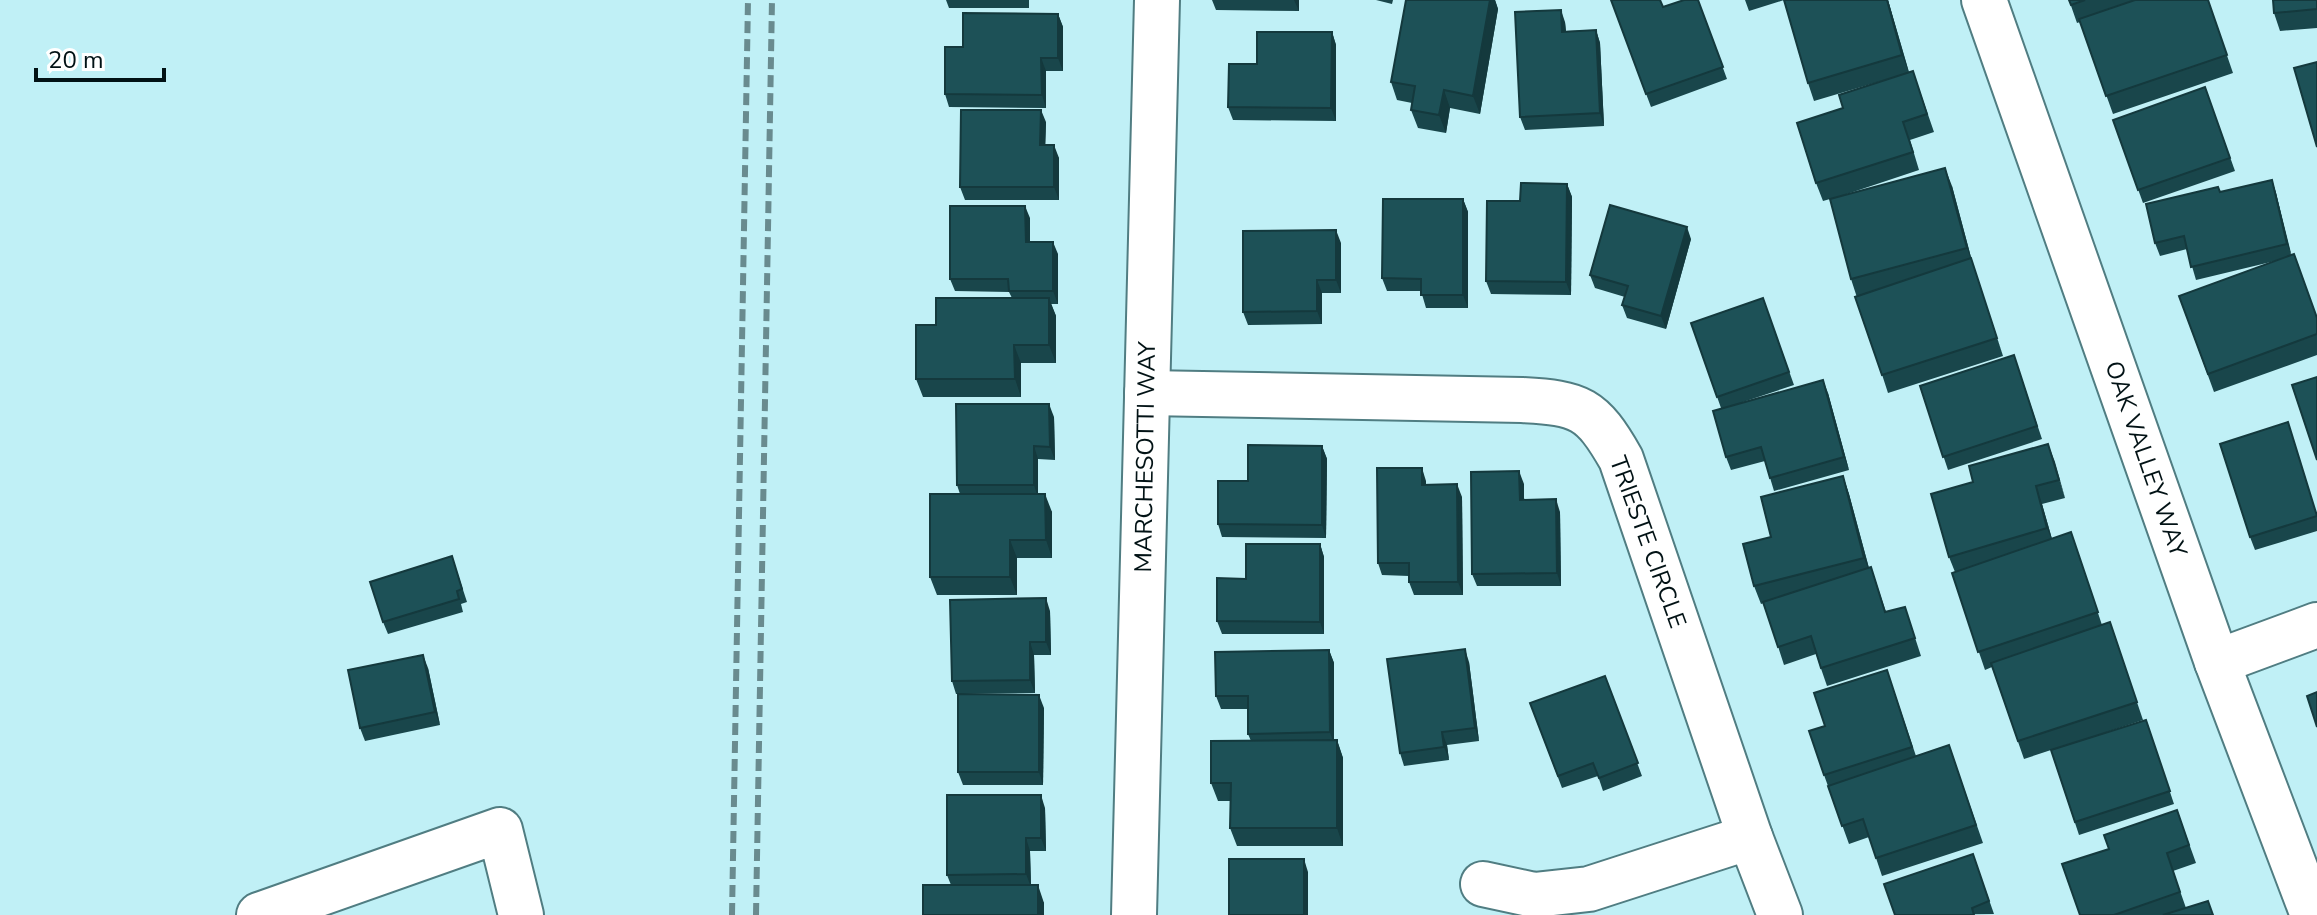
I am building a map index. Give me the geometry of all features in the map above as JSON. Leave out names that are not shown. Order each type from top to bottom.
[{"type":"street","name":"MARCHESOTTI WAY","points":[[1134,915],[1157,0]]},
{"type":"street","name":"OAK VALLEY WAY","points":[[1984,0],[2217,662],[2313,915]]},
{"type":"street","name":"TRIESTE CIRCLE","points":[[1147,393],[1522,400],[1553,402],[1583,410],[1605,431],[1621,459],[1750,837],[1780,915]]},
{"type":"street","points":[[2217,662],[2317,625]]},
{"type":"street","points":[[259,915],[500,830],[521,915]]},
{"type":"street","points":[[1483,884],[1534,895],[1589,889],[1750,837]]},
{"type":"building","points":[[1406,0],[1490,0],[1473,96],[1444,90],[1439,115],[1411,110],[1415,86],[1391,82]]},
{"type":"building","points":[[1611,0],[1660,0],[1663,7],[1684,0],[1698,0],[1723,67],[1646,94]]},
{"type":"building","points":[[1784,0],[1887,0],[1902,55],[1808,83]]},
{"type":"building","points":[[2135,0],[2208,0],[2227,55],[2106,96],[2079,19]]},
{"type":"building","points":[[2273,0],[2317,0],[2317,9],[2274,13]]},
{"type":"building","points":[[1561,10],[1562,32],[1596,30],[1600,113],[1520,117],[1515,12]]},
{"type":"building","points":[[963,13],[1058,14],[1058,58],[1041,58],[1042,95],[945,94],[945,47],[963,47]]},
{"type":"building","points":[[1257,32],[1332,32],[1331,108],[1228,107],[1229,64],[1257,64]]},
{"type":"building","points":[[2317,62],[2317,147],[2294,68]]},
{"type":"building","points":[[1913,71],[1927,114],[1903,122],[1913,152],[1816,183],[1797,123],[1843,108],[1839,95]]},
{"type":"building","points":[[2205,87],[2230,158],[2138,190],[2113,120]]},
{"type":"building","points":[[961,110],[1041,110],[1040,145],[1054,145],[1054,187],[960,187]]},
{"type":"building","points":[[1945,168],[1967,248],[1851,279],[1830,199]]},
{"type":"building","points":[[2272,180],[2287,244],[2191,267],[2184,236],[2155,243],[2146,204],[2218,187],[2220,192]]},
{"type":"building","points":[[1521,183],[1567,184],[1566,282],[1486,281],[1487,201],[1520,201]]},
{"type":"building","points":[[1383,199],[1463,199],[1463,295],[1421,295],[1421,279],[1382,278]]},
{"type":"building","points":[[1610,205],[1687,227],[1661,316],[1622,305],[1628,286],[1590,275]]},
{"type":"building","points":[[950,206],[1025,206],[1026,242],[1053,242],[1053,291],[1009,291],[1008,279],[950,279]]},
{"type":"building","points":[[1336,230],[1336,280],[1317,280],[1317,311],[1243,312],[1243,231]]},
{"type":"building","points":[[2294,254],[2317,318],[2317,334],[2208,374],[2179,296]]},
{"type":"building","points":[[1971,258],[1997,338],[1882,375],[1855,297]]},
{"type":"building","points":[[936,298],[1049,298],[1049,345],[1014,345],[1015,379],[916,379],[916,325],[936,325]]},
{"type":"building","points":[[1763,298],[1789,372],[1717,397],[1691,323]]},
{"type":"building","points":[[2014,355],[2037,426],[1943,457],[1920,386]]},
{"type":"building","points":[[2317,377],[2317,460],[2292,385]]},
{"type":"building","points":[[1823,380],[1844,457],[1770,478],[1761,447],[1726,457],[1713,411]]},
{"type":"building","points":[[956,404],[1049,404],[1050,447],[1034,446],[1034,485],[957,485]]},
{"type":"building","points":[[2288,422],[2317,516],[2250,537],[2220,444]]},
{"type":"building","points":[[2048,444],[2059,480],[2036,486],[2047,528],[1949,557],[1931,494],[1973,482],[1969,466]]},
{"type":"building","points":[[1248,445],[1322,446],[1322,525],[1218,524],[1218,481],[1248,481]]},
{"type":"building","points":[[1377,468],[1422,468],[1422,485],[1457,484],[1458,582],[1409,582],[1409,563],[1378,563]]},
{"type":"building","points":[[1519,471],[1520,500],[1556,499],[1557,573],[1472,574],[1471,472]]},
{"type":"building","points":[[1843,476],[1864,558],[1754,586],[1743,544],[1771,537],[1761,497]]},
{"type":"building","points":[[930,494],[1045,494],[1046,540],[1010,540],[1010,577],[930,577]]},
{"type":"building","points":[[2071,532],[2098,612],[1978,652],[1952,573]]},
{"type":"building","points":[[1246,544],[1320,544],[1320,622],[1217,621],[1217,578],[1246,579]]},
{"type":"building","points":[[452,556],[462,589],[457,591],[459,599],[383,622],[370,582]]},
{"type":"building","points":[[1871,567],[1885,612],[1905,607],[1915,638],[1821,668],[1811,636],[1778,647],[1763,602]]},
{"type":"building","points":[[1046,598],[1046,642],[1030,642],[1030,680],[952,681],[950,600]]},
{"type":"building","points":[[2110,622],[2137,702],[2018,741],[1991,663]]},
{"type":"building","points":[[1465,649],[1475,728],[1442,732],[1444,747],[1400,753],[1387,659]]},
{"type":"building","points":[[1329,650],[1330,732],[1248,734],[1248,696],[1216,696],[1215,652]]},
{"type":"building","points":[[423,655],[435,712],[360,728],[348,670]]},
{"type":"building","points":[[1887,670],[1912,747],[1824,775],[1809,731],[1825,726],[1814,693]]},
{"type":"building","points":[[1605,676],[1638,763],[1599,778],[1593,763],[1558,776],[1530,703]]},
{"type":"building","points":[[2317,692],[2317,727],[2307,696]]},
{"type":"building","points":[[958,694],[1039,695],[1039,772],[958,772]]},
{"type":"building","points":[[2146,720],[2170,791],[2075,822],[2051,750]]},
{"type":"building","points":[[1337,740],[1337,828],[1230,828],[1231,783],[1211,783],[1211,741]]},
{"type":"building","points":[[1949,745],[1976,825],[1876,858],[1863,819],[1842,826],[1828,786]]},
{"type":"building","points":[[947,795],[1041,795],[1041,838],[1026,838],[1026,874],[947,875]]},
{"type":"building","points":[[2177,810],[2189,845],[2167,853],[2180,892],[2114,915],[2080,915],[2062,864],[2109,849],[2104,835]]},
{"type":"building","points":[[1973,854],[1989,901],[1972,908],[1974,915],[1895,915],[1884,884]]},
{"type":"building","points":[[1229,859],[1304,859],[1304,915],[1229,915]]},
{"type":"building","points":[[923,885],[1038,885],[1038,915],[923,915]]},
{"type":"building","points":[[2208,901],[2213,915],[2163,915]]},
{"type":"railway","points":[[732,915],[748,0]]},
{"type":"railway","points":[[756,915],[772,0]]}]
